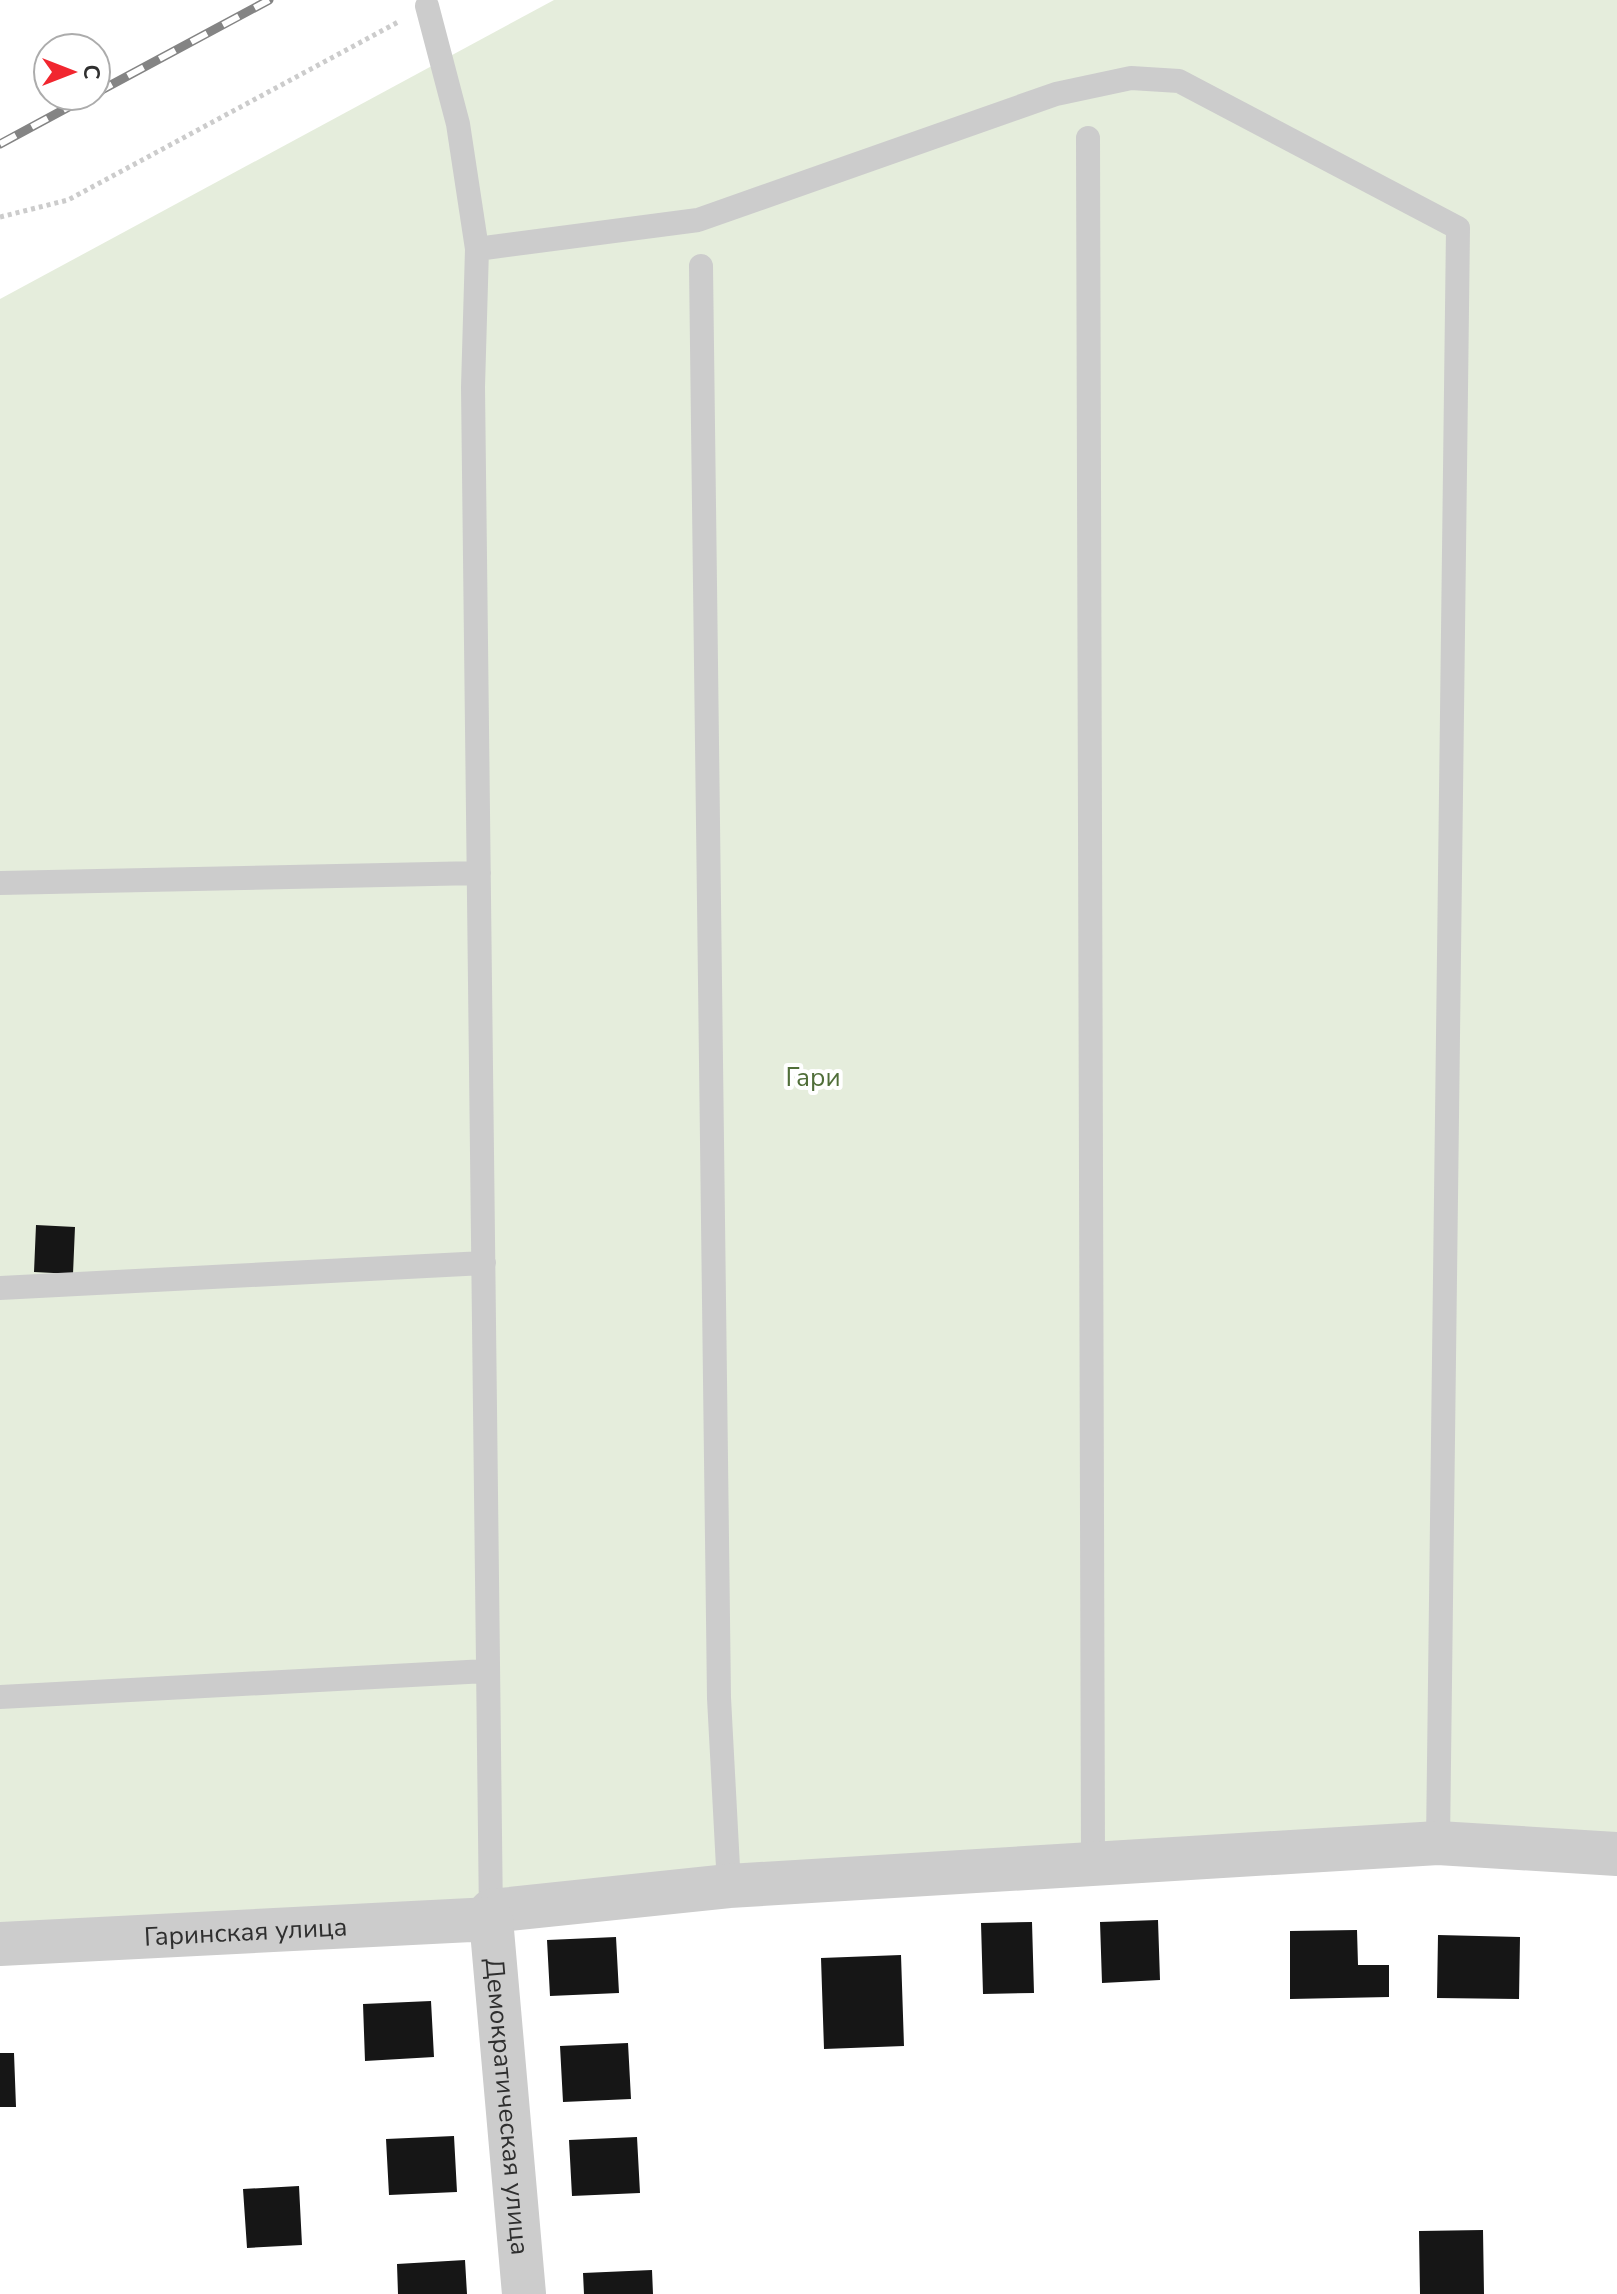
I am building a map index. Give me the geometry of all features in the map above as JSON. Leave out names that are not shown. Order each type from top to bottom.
[{"type":"street","name":"Гаринская улица","points":[[0,1944],[491,1915],[729,1886],[1093,1861],[1438,1843],[1617,1854]]},
{"type":"street","name":"Демократическая улица","points":[[491,1915],[524,2294]]},
{"type":"lane","points":[[427,6],[458,124],[477,249],[473,387],[491,1915]]},
{"type":"lane","points":[[477,249],[698,220],[1056,94],[1131,78],[1179,81],[1458,228],[1438,1843]]},
{"type":"lane","points":[[1088,138],[1093,1861]]},
{"type":"lane","points":[[701,266],[719,1698],[729,1886]]},
{"type":"lane","points":[[0,883],[479,873]]},
{"type":"lane","points":[[0,1288],[484,1263]]},
{"type":"lane","points":[[0,1697],[486,1671]]},
{"type":"path","points":[[0,217],[68,200],[427,6]]},
{"type":"green space","name":"Гари","points":[[554,0],[1617,0],[1617,1844],[0,1923],[0,299]]},
{"type":"building","points":[[36,1225],[75,1227],[73,1274],[34,1272]]},
{"type":"building","points":[[1158,1920],[1160,1980],[1102,1983],[1100,1922]]},
{"type":"building","points":[[1032,1922],[1034,1993],[983,1994],[981,1923]]},
{"type":"building","points":[[1357,1930],[1358,1965],[1389,1965],[1389,1997],[1290,1999],[1290,1931]]},
{"type":"building","points":[[1438,1935],[1520,1937],[1519,1999],[1437,1998]]},
{"type":"building","points":[[616,1937],[619,1993],[550,1996],[547,1940]]},
{"type":"building","points":[[901,1955],[904,2046],[824,2049],[821,1958]]},
{"type":"building","points":[[431,2001],[434,2057],[365,2061],[363,2004]]},
{"type":"building","points":[[628,2043],[631,2099],[563,2102],[560,2046]]},
{"type":"building","points":[[0,2053],[14,2053],[16,2107],[0,2107]]},
{"type":"building","points":[[454,2136],[457,2192],[389,2195],[386,2139]]},
{"type":"building","points":[[637,2137],[640,2193],[572,2196],[569,2140]]},
{"type":"building","points":[[299,2186],[302,2245],[247,2248],[243,2189]]},
{"type":"building","points":[[1483,2230],[1484,2294],[1420,2294],[1419,2231]]},
{"type":"building","points":[[465,2260],[467,2294],[398,2294],[397,2264]]},
{"type":"building","points":[[652,2270],[653,2294],[584,2294],[583,2273]]},
{"type":"railway","points":[[112,84],[269,0]]},
{"type":"railway","points":[[0,144],[59,112]]}]
